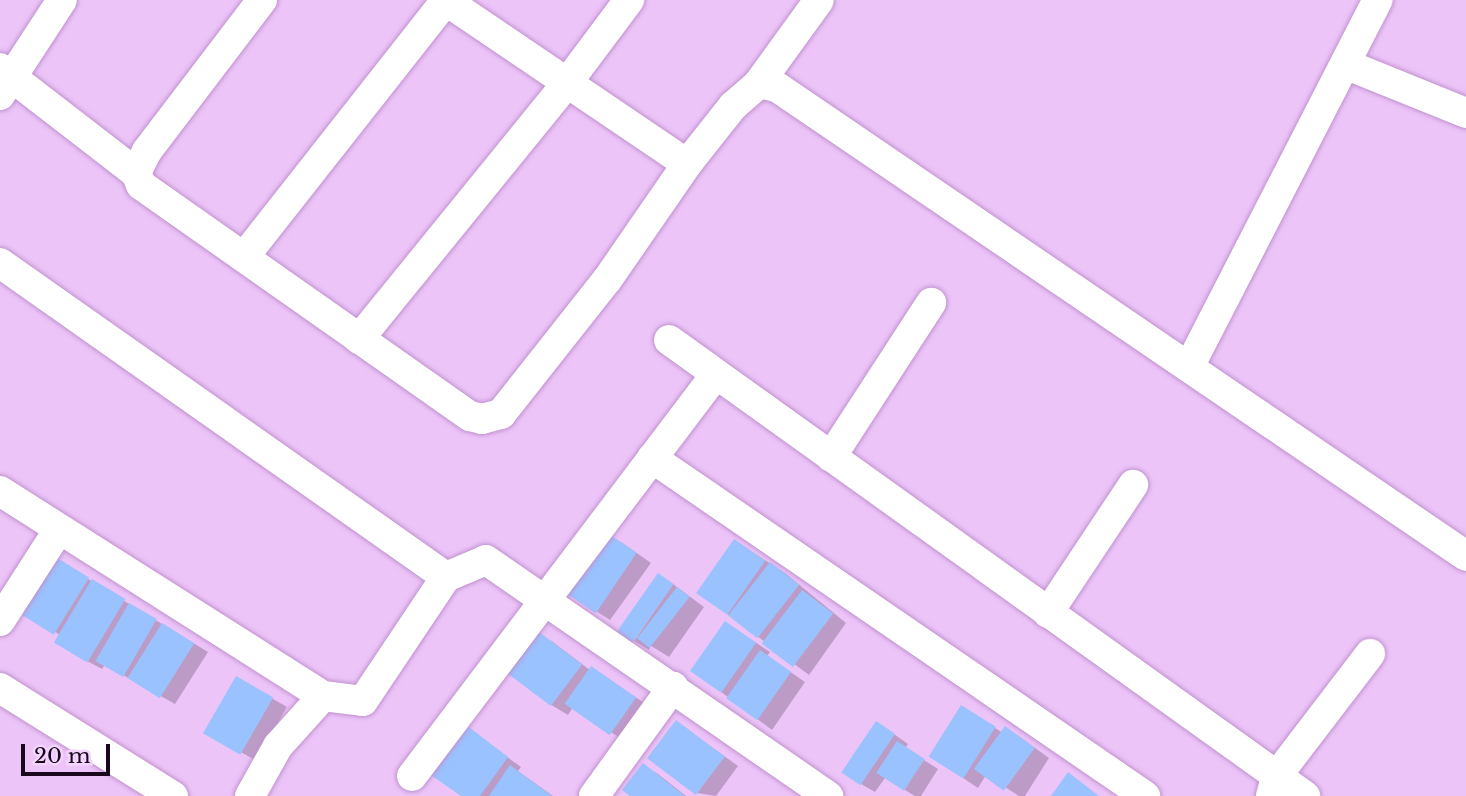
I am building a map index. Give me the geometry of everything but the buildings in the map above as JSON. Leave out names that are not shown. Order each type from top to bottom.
[{"type":"street","points":[[62,0],[4,80],[136,173],[141,186],[470,416],[482,419],[501,414],[607,280],[687,164],[733,106],[759,83],[819,0]]},
{"type":"street","points":[[136,173],[147,151],[262,0]]},
{"type":"street","points":[[244,257],[446,0],[687,164]]},
{"type":"street","points":[[359,340],[567,83],[629,0]]},
{"type":"street","points":[[1189,367],[1378,0]]},
{"type":"street","points":[[1345,64],[1466,113]]},
{"type":"street","points":[[759,83],[777,87],[1466,556]]},
{"type":"street","points":[[0,263],[446,577]]},
{"type":"street","points":[[831,457],[931,303]]},
{"type":"street","points":[[669,340],[1048,613],[1273,786],[1304,796]]},
{"type":"street","points":[[412,776],[716,374]]},
{"type":"street","points":[[652,458],[1145,796]]},
{"type":"street","points":[[1048,613],[1133,485]]},
{"type":"street","points":[[0,491],[323,696],[363,701],[446,577],[486,560],[826,795]]},
{"type":"street","points":[[0,621],[60,529]]},
{"type":"street","points":[[1273,786],[1370,654]]},
{"type":"street","points":[[594,796],[673,687]]},
{"type":"street","points":[[0,688],[173,796]]},
{"type":"street","points":[[250,796],[278,746],[323,696]]}]
